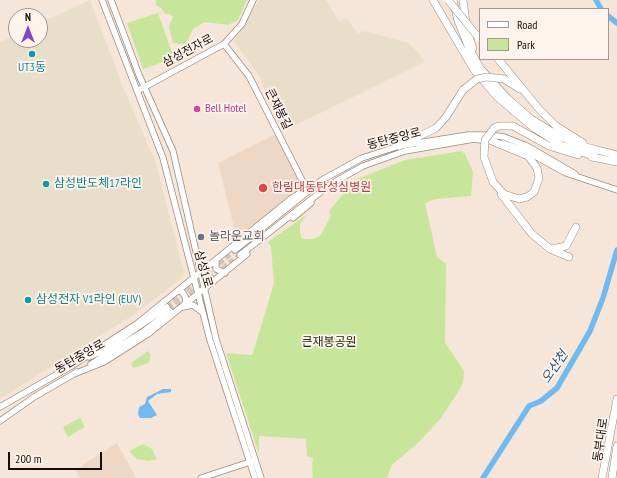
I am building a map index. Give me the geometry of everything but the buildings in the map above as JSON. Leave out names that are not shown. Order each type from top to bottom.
[{"type":"highway","points":[[433,0],[474,70],[487,86],[506,105],[534,128],[561,145],[596,157]]},
{"type":"highway","points":[[448,0],[469,55],[482,75],[506,105]]},
{"type":"highway","points":[[448,0],[479,38]]},
{"type":"highway","points":[[453,0],[458,21],[469,48],[480,68],[494,84],[523,112],[548,130],[573,143],[605,156]]},
{"type":"highway","points":[[463,0],[467,30],[479,60]]},
{"type":"highway","points":[[479,60],[494,84]]},
{"type":"highway","points":[[499,60],[556,126],[580,142],[617,162]]},
{"type":"highway","points":[[399,146],[436,128],[446,117],[463,90],[476,79],[487,77],[504,79],[516,85],[532,100]]},
{"type":"highway","points":[[569,257],[550,249],[532,234],[493,182],[484,157],[485,140],[494,128],[499,126],[513,126],[549,146],[578,155],[596,157],[617,154]]},
{"type":"highway","points":[[492,141],[528,156],[537,168],[539,178],[534,192],[527,197],[519,199],[504,194],[493,182]]},
{"type":"highway","points":[[550,249],[566,246],[576,227]]},
{"type":"highway","points":[[602,478],[617,399]]},
{"type":"highway","name":"동부대로","points":[[606,478],[617,405]]},
{"type":"highway","name":"동부대로","points":[[612,478],[617,446]]},
{"type":"highway","points":[[616,478],[617,474]]},
{"type":"street","name":"삼성1로","points":[[102,0],[156,137],[166,167],[190,268],[195,278],[204,316],[247,454],[253,461],[255,478]]},
{"type":"street","name":"삼성1로","points":[[111,0],[144,86],[173,151],[214,332],[253,461],[260,478]]},
{"type":"street","name":"삼성전자로","points":[[137,91],[224,44],[242,24],[253,0]]},
{"type":"street","name":"큰재봉길","points":[[224,44],[248,76],[306,188]]},
{"type":"street","name":"동탄중앙로","points":[[235,250],[322,180],[362,158],[399,146],[468,135],[490,135],[504,137],[526,146],[568,169],[578,177]]},
{"type":"street","name":"동탄중앙로","points":[[331,184],[363,166],[405,151],[474,139],[492,141],[513,146],[566,173],[617,190]]},
{"type":"street","points":[[70,367],[138,322],[306,188],[322,180]]},
{"type":"street","points":[[240,255],[331,184]]},
{"type":"street","points":[[74,374],[104,362],[148,334],[305,208],[331,184]]},
{"type":"street","points":[[196,253],[202,263],[210,264],[216,261]]},
{"type":"street","points":[[216,261],[216,269],[225,273]]},
{"type":"street","points":[[178,291],[182,292],[185,296],[186,302],[182,307]]},
{"type":"street","points":[[182,307],[193,305],[200,310],[204,316]]},
{"type":"street","points":[[202,307],[204,305],[210,327],[214,332]]},
{"type":"street","name":"동탄중앙로","points":[[0,407],[70,367],[105,350],[168,308],[107,355],[34,397],[0,421]]},
{"type":"street","points":[[243,464],[247,454]]},
{"type":"street","points":[[201,478],[253,461]]},
{"type":"shaded area","points":[[90,0],[123,87],[156,163],[184,273],[182,278],[135,314],[0,399],[0,42],[8,38],[8,48],[48,48],[48,19]]},
{"type":"shaded area","points":[[259,0],[326,0],[339,22],[347,18],[358,34],[365,31],[408,43],[419,53],[424,62],[282,132],[259,76],[234,41]]},
{"type":"shaded area","name":"한림대동탄성심병원","points":[[276,134],[301,186],[300,191],[237,240],[218,163]]},
{"type":"shaded area","points":[[117,443],[136,478],[80,478],[75,470]]},
{"type":"green space","points":[[156,0],[247,0],[238,20],[228,25],[205,22],[193,29],[186,44],[179,44],[173,43],[169,27],[173,17],[170,14],[165,14],[162,9],[156,5]]},
{"type":"green space","points":[[158,13],[174,58],[143,69],[127,23]]},
{"type":"green space","name":"큰재봉공원","points":[[461,151],[465,154],[473,172],[471,196],[436,199],[425,203],[437,257],[446,264],[445,342],[464,371],[463,383],[441,418],[419,442],[392,465],[387,478],[311,478],[313,477],[313,458],[307,456],[306,439],[259,436],[259,454],[226,353],[251,355],[253,353],[274,283],[271,247],[268,242],[306,215],[300,224],[302,239],[313,239],[320,236],[331,216],[329,211],[348,188],[347,183],[405,160]]},
{"type":"green space","points":[[148,351],[151,355],[149,363],[133,368],[131,363]]},
{"type":"green space","points":[[80,418],[85,427],[68,437],[63,427]]},
{"type":"green space","points":[[143,444],[152,449],[157,459],[149,461],[137,459],[129,451]]},
{"type":"water","points":[[163,389],[171,389],[171,392],[157,394],[148,401],[157,415],[151,418],[140,418],[138,414],[139,407],[145,404],[147,397]]},
{"type":"waterway","points":[[596,0],[600,8]]},
{"type":"waterway","points":[[609,17],[617,23]]},
{"type":"waterway","name":"오산천","points":[[483,478],[529,406],[541,401],[557,388],[590,331],[603,298],[617,250]]},
{"type":"tunnel","points":[[167,307],[235,250]]},
{"type":"tunnel","points":[[170,311],[240,255]]},
{"type":"place","name":"UT3동","points":[[32,54]]},
{"type":"place","name":"Bell Hotel","points":[[197,109]]},
{"type":"place","name":"삼성반도체17라인","points":[[46,184]]},
{"type":"place","name":"한림대동탄성심병원","points":[[263,188]]},
{"type":"place","name":"놀라운교회","points":[[201,237]]},
{"type":"place","name":"삼성전자 V1라인 (EUV)","points":[[28,300]]}]
